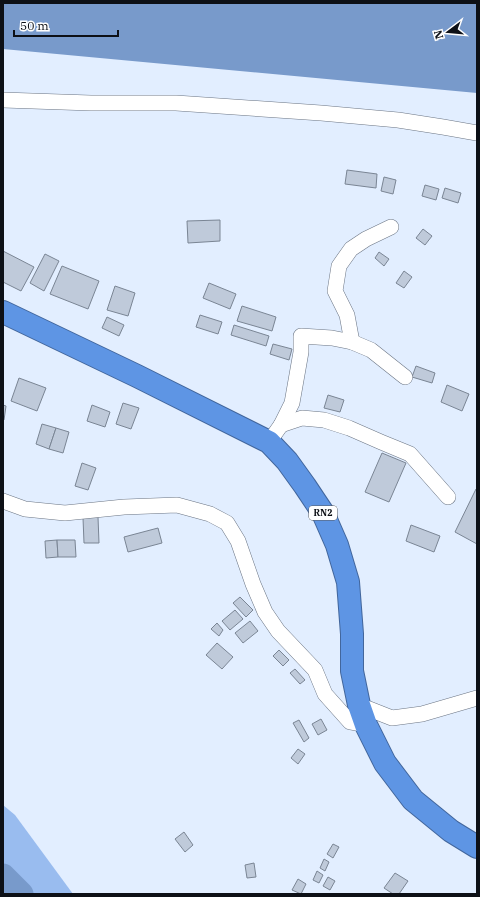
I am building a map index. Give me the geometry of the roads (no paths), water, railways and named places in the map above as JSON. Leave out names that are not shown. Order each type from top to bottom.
[{"type":"highway","name":"RN2","points":[[3,312],[138,376],[275,434],[287,461],[323,513],[337,545],[348,582],[352,634],[352,671],[363,715],[385,763],[413,800],[451,830],[477,847]]},
{"type":"street","points":[[3,100],[91,103],[176,103],[321,113],[398,120],[477,133]]},
{"type":"street","points":[[352,342],[347,315],[335,291],[339,266],[351,249],[366,239],[391,227]]},
{"type":"street","points":[[275,434],[292,403],[301,352],[301,336],[332,338],[352,342],[371,350],[405,377]]},
{"type":"street","points":[[275,434],[302,418],[324,420],[348,428],[410,454],[448,497]]},
{"type":"street","points":[[3,500],[26,509],[65,513],[124,507],[177,505],[210,514],[227,523],[238,541],[253,584],[265,612],[278,631],[315,670],[325,694],[350,722],[363,715],[392,718],[422,714],[477,698]]},
{"type":"waterway","points":[[3,876],[21,894]]}]
